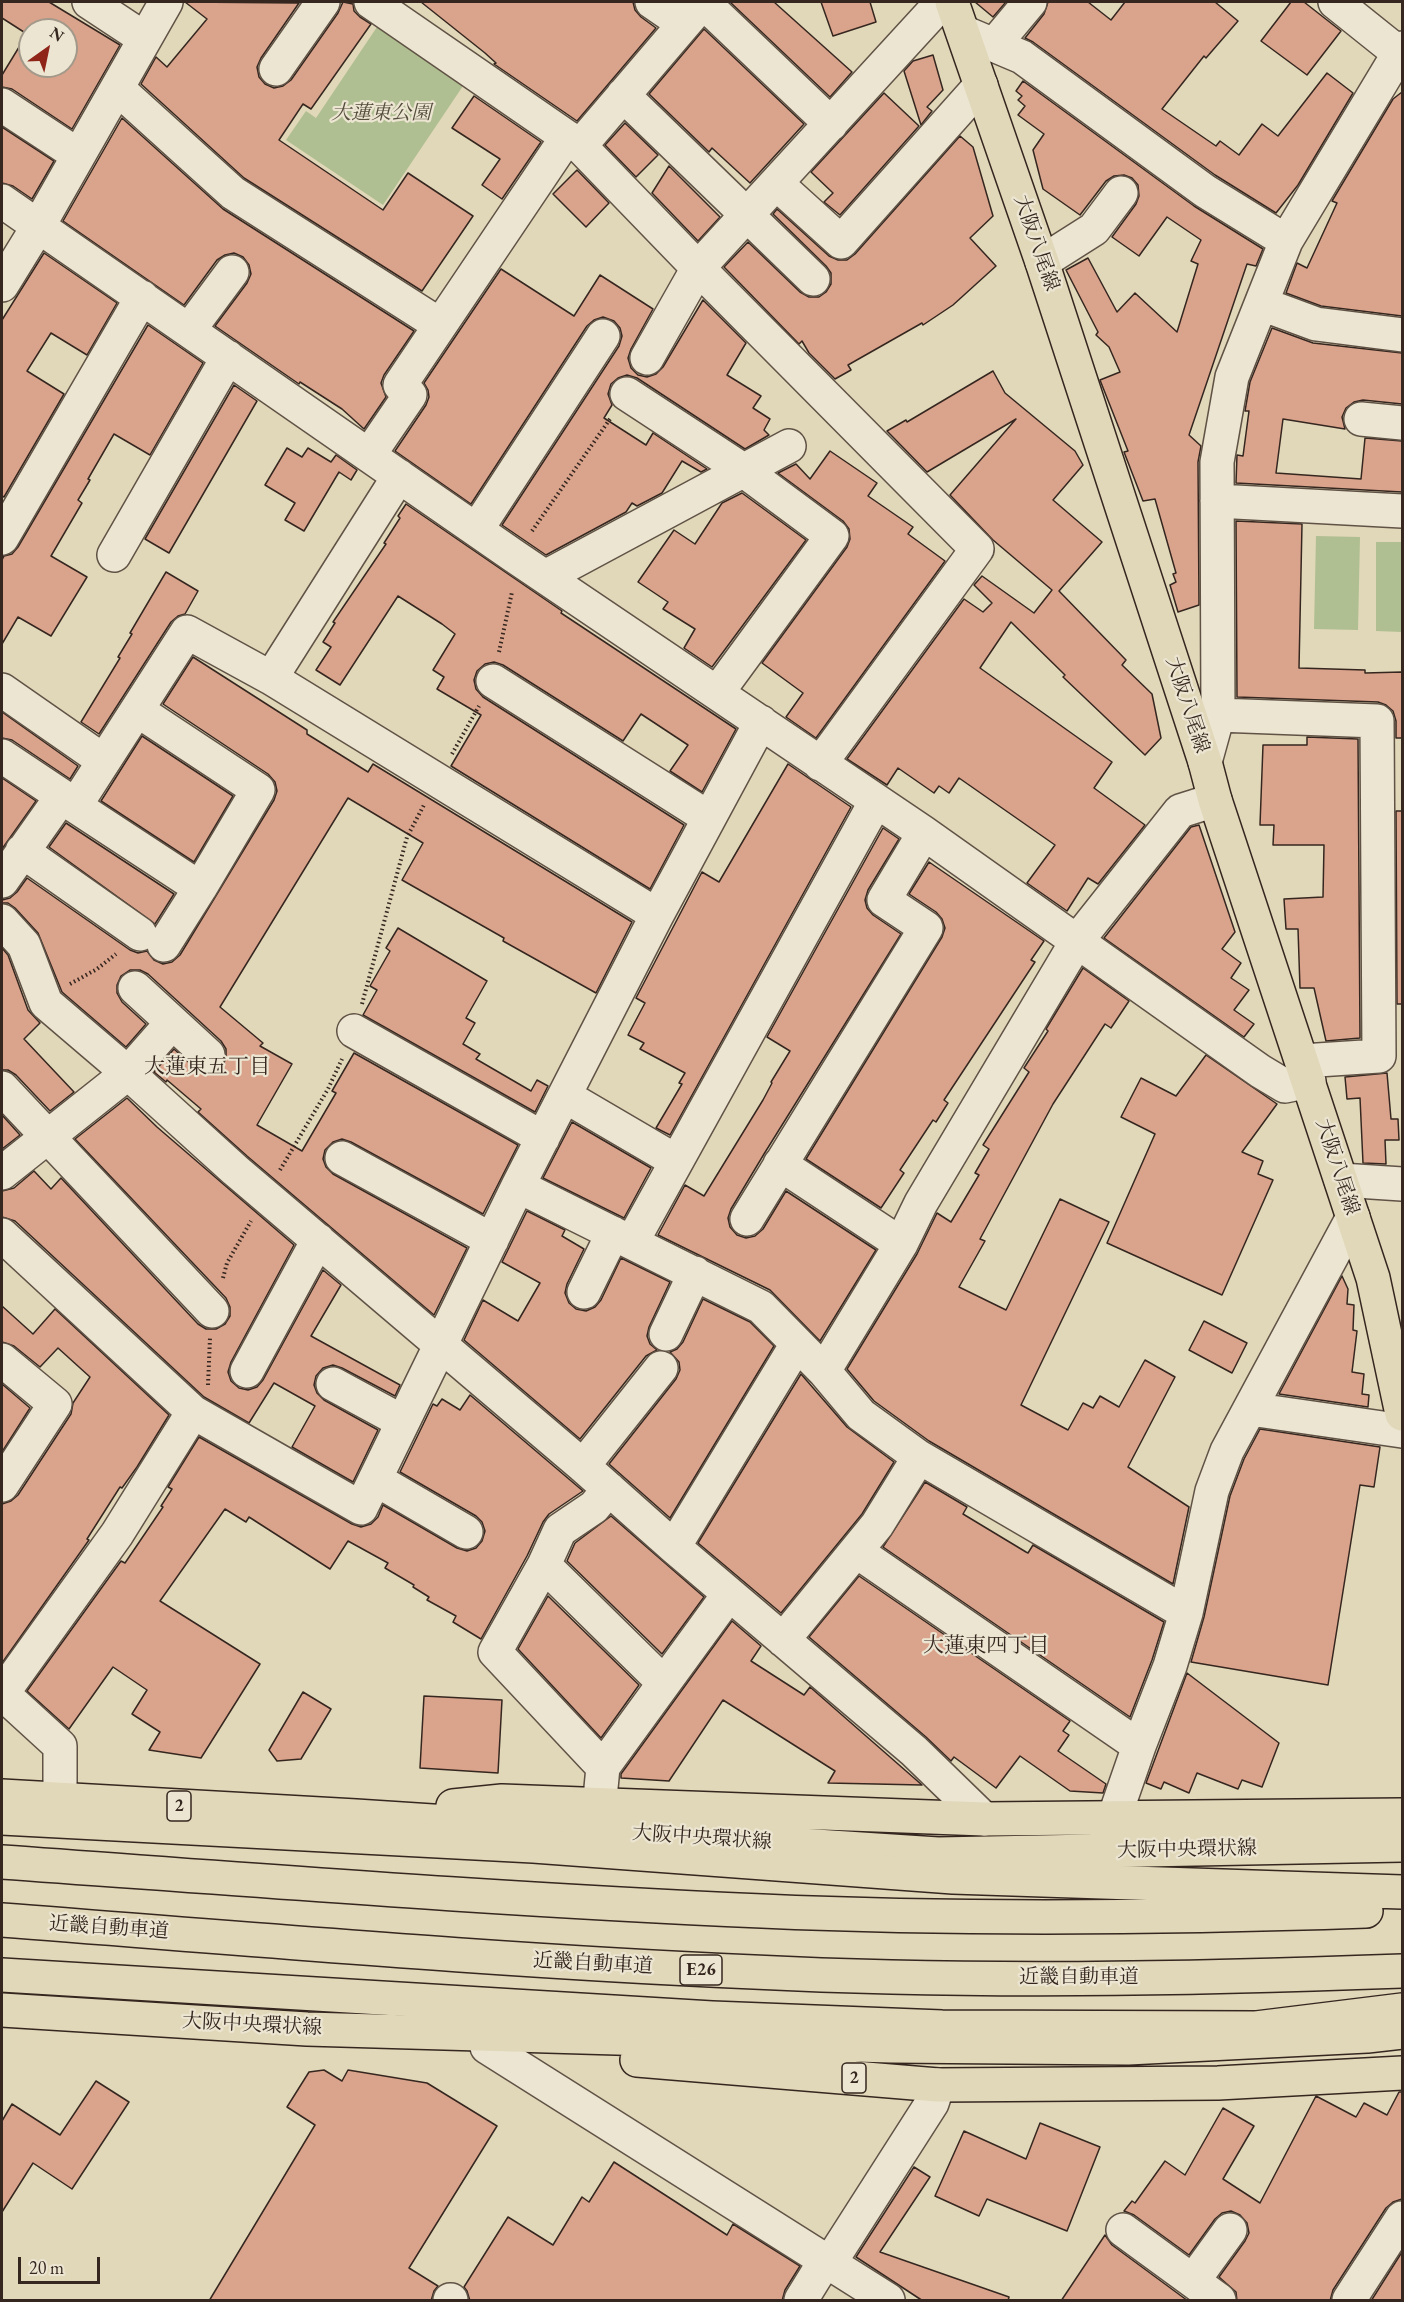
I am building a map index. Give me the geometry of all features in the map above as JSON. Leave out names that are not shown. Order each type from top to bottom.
[{"type":"main road","name":"大阪八尾線","points":[[952,2],[1042,262],[1205,762],[1215,800],[1373,1278],[1402,1414]]},
{"type":"main road","name":"大阪中央環状線","points":[[2,1796],[356,1816],[938,1854],[1402,1845]]},
{"type":"main road","points":[[356,1816],[502,1801],[984,1819],[1402,1815]]},
{"type":"main road","points":[[2,1818],[533,1846],[953,1877],[1402,1892]]},
{"type":"main road","points":[[2,1862],[531,1898],[763,1911],[976,1917],[1154,1917],[1402,1910]]},
{"type":"main road","name":"近畿自動車道","points":[[2,1920],[551,1962],[758,1973],[988,1978],[1215,1978],[1402,1971]]},
{"type":"main road","points":[[2,1974],[712,2018],[942,2027],[1256,2028],[1402,2010]]},
{"type":"main road","name":"大阪中央環状線","points":[[2,2010],[307,2029],[891,2046],[1128,2048],[1367,2036],[1402,2032]]},
{"type":"main road","name":"2","points":[[307,2029],[487,2047],[938,2085],[1218,2083],[1402,2073]]},
{"type":"street","points":[[89,2],[145,39]]},
{"type":"street","points":[[2,285],[39,225],[166,2]]},
{"type":"street","points":[[276,69],[323,2]]},
{"type":"street","points":[[371,2],[573,141],[977,549],[820,764]]},
{"type":"street","points":[[652,2],[697,9],[831,124]]},
{"type":"street","points":[[647,358],[698,268],[942,2]]},
{"type":"street","points":[[994,45],[1030,2]]},
{"type":"street","points":[[1205,762],[1218,715],[1216,462],[1232,377],[1286,241],[1402,54],[1335,2]]},
{"type":"street","points":[[369,455],[410,395],[400,385],[440,325],[573,141],[623,95],[697,9]]},
{"type":"street","points":[[963,32],[1022,57],[1205,191],[1286,241]]},
{"type":"street","points":[[777,184],[841,242],[981,85]]},
{"type":"street","points":[[117,88],[233,193],[440,325]]},
{"type":"street","points":[[623,95],[813,279]]},
{"type":"street","points":[[2,105],[78,155]]},
{"type":"street","points":[[1042,262],[1094,229],[1121,193]]},
{"type":"street","points":[[2,201],[545,577],[924,833],[1268,1076],[1285,1086],[1306,1071],[1379,1056],[1377,721],[1218,715]]},
{"type":"street","points":[[189,330],[232,272]]},
{"type":"street","points":[[2,538],[142,297]]},
{"type":"street","points":[[1262,304],[1316,324],[1402,335]]},
{"type":"street","points":[[477,529],[603,336]]},
{"type":"street","points":[[114,555],[228,357]]},
{"type":"street","points":[[627,394],[743,470],[832,536],[717,693]]},
{"type":"street","points":[[1361,419],[1402,423]]},
{"type":"street","points":[[545,577],[789,446]]},
{"type":"street","points":[[271,678],[399,476]]},
{"type":"street","points":[[1217,501],[1402,511]]},
{"type":"street","points":[[2,881],[22,851],[104,761],[187,632],[271,678],[657,915]]},
{"type":"street","points":[[493,681],[709,818]]},
{"type":"street","points":[[2,690],[104,761]]},
{"type":"street","points":[[22,851],[152,940],[201,888],[258,790],[137,710]]},
{"type":"street","points":[[2,1235],[201,1417],[361,1508],[518,1186],[657,915],[761,722]]},
{"type":"street","points":[[2,756],[201,888]]},
{"type":"street","points":[[824,1371],[901,1244],[921,1203],[1077,941],[1180,811],[1215,800]]},
{"type":"street","points":[[584,1292],[676,1161],[876,801]]},
{"type":"street","points":[[747,1219],[926,928],[884,900],[924,833]]},
{"type":"street","points":[[2,921],[24,945],[46,1001],[264,1195],[914,1751],[984,1819]]},
{"type":"street","points":[[135,988],[208,1055]]},
{"type":"street","points":[[2,1173],[128,1073],[172,1023]]},
{"type":"street","points":[[354,1031],[543,1138]]},
{"type":"street","points":[[2,1088],[45,1137],[212,1311]]},
{"type":"street","points":[[565,1096],[676,1161]]},
{"type":"street","points":[[342,1158],[492,1240]]},
{"type":"street","points":[[780,1164],[901,1244]]},
{"type":"street","points":[[1341,1180],[1402,1184]]},
{"type":"street","points":[[518,1186],[761,1307],[824,1371],[861,1415],[919,1457],[1186,1613]]},
{"type":"street","points":[[1114,1818],[1138,1746],[1170,1666],[1186,1613],[1212,1491],[1227,1451],[1353,1217]]},
{"type":"street","points":[[247,1371],[318,1240]]},
{"type":"street","points":[[666,1334],[695,1273]]},
{"type":"street","points":[[674,1548],[797,1344]]},
{"type":"street","points":[[2,1360],[56,1404],[2,1484]]},
{"type":"street","points":[[583,1466],[661,1368]]},
{"type":"street","points":[[333,1384],[403,1422]]},
{"type":"street","points":[[1250,1409],[1402,1431]]},
{"type":"street","points":[[60,1799],[60,1746],[2,1694],[201,1417]]},
{"type":"street","points":[[783,1640],[877,1525],[919,1457]]},
{"type":"street","points":[[375,1479],[465,1532]]},
{"type":"street","points":[[603,1767],[495,1652],[544,1565],[560,1530],[594,1507],[609,1489]]},
{"type":"street","points":[[856,1551],[1138,1746]]},
{"type":"street","points":[[544,1565],[664,1683]]},
{"type":"street","points":[[600,1805],[603,1767],[729,1594]]},
{"type":"street","points":[[487,2047],[888,2301]]},
{"type":"street","points":[[801,2301],[932,2103],[938,2085]]},
{"type":"street","points":[[1354,2299],[1401,2222]]},
{"type":"street","points":[[1123,2230],[1219,2301]]},
{"type":"street","points":[[1193,2281],[1230,2230]]},
{"type":"path","points":[[201,1417],[212,1311],[227,1263],[264,1195],[328,1089],[354,1031],[407,837],[493,681],[516,557],[627,394]]},
{"type":"path","points":[[46,1001],[97,969],[152,940]]},
{"type":"green space","name":"大蓮東公園","points":[[383,18],[469,77],[383,205],[286,140],[306,111],[316,118]]},
{"type":"green space","points":[[1316,536],[1360,537],[1358,630],[1314,629]]},
{"type":"green space","points":[[1376,542],[1402,542],[1402,632],[1376,631]]},
{"type":"building","points":[[2,2],[49,2],[75,18],[18,18],[18,28],[2,18]]},
{"type":"building","points":[[185,2],[299,3],[257,67],[259,77],[265,84],[274,88],[283,86],[291,80],[338,13],[343,2],[353,4],[354,11],[371,24],[311,109],[303,104],[279,140],[383,210],[408,173],[473,216],[422,291],[244,178],[141,84],[156,57],[167,67],[207,19]]},
{"type":"building","points":[[421,2],[633,2],[635,10],[641,17],[656,28],[577,121],[494,64],[496,63],[485,53]]},
{"type":"building","points":[[730,2],[774,2],[852,72],[830,97]]},
{"type":"building","points":[[821,2],[870,2],[876,22],[833,36]]},
{"type":"building","points":[[975,2],[1006,2],[993,17]]},
{"type":"building","points":[[1048,2],[1088,2],[1111,20],[1125,2],[1215,2],[1238,21],[1206,58],[1204,56],[1162,109],[1216,146],[1220,141],[1239,155],[1262,124],[1278,136],[1327,73],[1353,93],[1298,185],[1276,213],[1215,175],[1025,38],[1044,14]]},
{"type":"building","points":[[1291,2],[1304,2],[1341,31],[1307,75],[1261,41]]},
{"type":"building","points":[[78,20],[120,45],[72,129],[12,89],[2,87],[2,75],[18,49],[18,78],[78,78]]},
{"type":"building","points":[[704,29],[804,124],[750,183],[712,148],[709,152],[649,94]]},
{"type":"building","points":[[933,55],[943,90],[927,107],[932,111],[921,125],[904,71],[913,61]]},
{"type":"building","points":[[1023,81],[1194,206],[1263,249],[1256,266],[1247,264],[1189,435],[1201,446],[1198,462],[1199,605],[1178,612],[1170,585],[1176,582],[1173,574],[1176,573],[1155,499],[1143,501],[1124,452],[1128,451],[1100,380],[1120,372],[1109,347],[1096,335],[1098,332],[1066,270],[1088,258],[1117,312],[1135,293],[1177,332],[1198,264],[1191,261],[1201,240],[1167,217],[1139,256],[1112,237],[1136,204],[1139,196],[1138,185],[1132,178],[1124,175],[1114,176],[1106,181],[1080,215],[1043,189],[1033,150],[1044,134],[1018,115],[1025,106],[1018,100],[1022,96],[1016,91]]},
{"type":"building","points":[[1402,92],[1402,316],[1321,306],[1286,293],[1297,263],[1307,268],[1337,203],[1332,201],[1393,99]]},
{"type":"building","points":[[884,93],[919,126],[840,215],[824,202],[833,193],[811,172]]},
{"type":"building","points":[[474,96],[541,142],[502,199],[482,185],[500,159],[452,128]]},
{"type":"building","points":[[122,118],[223,209],[414,331],[384,375],[381,383],[386,397],[364,429],[342,409],[300,382],[299,384],[215,326],[247,283],[251,274],[249,265],[243,257],[234,253],[217,260],[184,305],[63,221]]},
{"type":"building","points":[[625,123],[658,155],[636,177],[605,145]]},
{"type":"building","points":[[2,127],[54,161],[32,199],[13,186],[2,183]]},
{"type":"building","points":[[960,136],[973,147],[993,216],[970,238],[996,266],[953,305],[923,325],[922,323],[848,365],[851,370],[835,379],[809,353],[802,341],[799,344],[724,267],[748,242],[800,292],[809,297],[819,297],[831,284],[831,273],[773,214],[777,209],[829,256],[838,260],[847,260],[855,254]]},
{"type":"building","points":[[669,166],[720,217],[698,241],[652,193]]},
{"type":"building","points":[[577,170],[609,203],[586,227],[553,194]]},
{"type":"building","points":[[44,253],[117,303],[87,355],[51,333],[27,371],[64,394],[4,497],[2,496],[2,320]]},
{"type":"building","points":[[501,269],[574,316],[600,275],[653,309],[628,358],[631,368],[638,375],[647,377],[656,374],[663,367],[703,300],[746,343],[727,375],[761,396],[753,408],[770,419],[764,430],[769,435],[745,449],[637,378],[627,375],[618,378],[611,384],[608,394],[612,405],[604,418],[646,445],[653,433],[707,469],[701,472],[682,461],[662,493],[637,506],[632,503],[626,512],[546,555],[502,525],[619,346],[622,336],[620,328],[614,321],[603,317],[587,326],[471,504],[395,451],[426,405],[429,397],[424,383]]},
{"type":"building","points":[[148,325],[203,363],[150,455],[114,434],[88,479],[90,480],[78,500],[82,503],[51,556],[87,577],[51,636],[18,617],[2,644],[2,560],[4,556],[12,554],[18,547]]},
{"type":"building","points":[[1272,328],[1313,343],[1402,353],[1402,404],[1363,400],[1354,402],[1346,408],[1342,417],[1345,429],[1283,419],[1276,473],[1361,479],[1365,438],[1402,441],[1402,492],[1236,483],[1237,455],[1243,456],[1249,411],[1245,411],[1250,382]]},
{"type":"building","points":[[993,371],[1005,393],[1075,451],[1083,465],[1053,500],[1102,542],[1059,591],[1126,660],[1122,665],[1152,694],[1161,738],[1145,755],[1063,677],[1065,675],[1011,622],[980,668],[1112,762],[1094,788],[1145,825],[1098,884],[1088,878],[1067,911],[1027,883],[1055,845],[959,778],[949,793],[939,786],[934,793],[898,768],[887,785],[847,759],[964,599],[983,612],[992,603],[974,585],[982,576],[1034,613],[1052,590],[993,540],[950,495],[1016,419],[927,472],[887,431],[906,420],[907,422]]},
{"type":"building","points":[[234,385],[257,401],[169,553],[145,539]]},
{"type":"building","points":[[287,448],[302,457],[308,448],[331,462],[336,455],[357,470],[351,480],[339,472],[304,531],[285,520],[295,503],[265,485]]},
{"type":"building","points":[[830,451],[877,483],[868,496],[913,527],[908,534],[945,561],[816,738],[786,717],[803,693],[762,663],[847,547],[850,539],[849,529],[843,521],[778,473],[796,464],[810,479]]},
{"type":"building","points":[[742,493],[806,540],[712,667],[684,648],[695,629],[663,609],[668,602],[638,582],[674,530],[695,544],[722,503]]},
{"type":"building","points":[[406,504],[562,611],[561,613],[736,729],[702,792],[670,771],[688,745],[641,714],[623,741],[503,665],[494,662],[485,664],[477,671],[474,680],[476,689],[483,697],[684,825],[650,889],[451,766],[481,715],[437,689],[444,677],[433,670],[455,634],[442,624],[398,596],[340,685],[316,670],[331,647],[323,642],[335,623],[333,622],[386,544],[384,543]]},
{"type":"building","points":[[1236,521],[1302,524],[1299,668],[1365,670],[1365,673],[1402,672],[1402,738],[1396,738],[1396,721],[1393,711],[1378,702],[1237,697]]},
{"type":"building","points":[[166,572],[198,591],[185,614],[171,622],[99,734],[81,722],[120,658],[118,657],[132,634],[130,633]]},
{"type":"building","points":[[193,657],[368,772],[373,764],[632,922],[596,993],[503,941],[504,938],[402,880],[423,843],[348,798],[220,1007],[263,1043],[260,1046],[292,1064],[257,1125],[302,1151],[336,1093],[332,1091],[354,1053],[518,1145],[483,1214],[351,1142],[342,1139],[333,1142],[325,1150],[323,1159],[326,1167],[333,1174],[467,1248],[434,1315],[247,1156],[198,1112],[201,1109],[154,1072],[174,1049],[196,1069],[205,1073],[214,1073],[222,1067],[226,1058],[226,1049],[221,1041],[148,974],[140,970],[130,970],[121,976],[117,985],[117,993],[122,1002],[146,1024],[126,1047],[62,992],[38,933],[15,908],[8,903],[2,903],[2,900],[10,898],[17,892],[27,878],[130,950],[138,953],[147,951],[154,960],[163,964],[172,962],[180,955],[274,800],[277,791],[275,782],[268,774],[163,704]]},
{"type":"building","points":[[2,712],[78,766],[70,779],[12,740],[2,738]]},
{"type":"building","points":[[142,736],[233,796],[194,862],[101,801]]},
{"type":"building","points":[[1307,737],[1358,739],[1360,1038],[1326,1041],[1314,988],[1300,988],[1298,929],[1286,929],[1284,899],[1323,897],[1324,845],[1273,845],[1274,825],[1260,825],[1263,745],[1307,745]]},
{"type":"building","points":[[788,764],[851,807],[670,1135],[656,1128],[682,1084],[679,1083],[685,1073],[640,1049],[644,1043],[628,1035],[645,1003],[636,998],[702,872],[719,882]]},
{"type":"building","points":[[2,778],[36,801],[2,849]]},
{"type":"building","points":[[1396,811],[1402,811],[1402,1004],[1397,1004]]},
{"type":"building","points":[[66,823],[174,894],[155,924],[49,847]]},
{"type":"building","points":[[1199,825],[1235,932],[1222,949],[1241,963],[1231,978],[1249,990],[1234,1010],[1254,1024],[1244,1037],[1104,938],[1191,827]]},
{"type":"building","points":[[883,828],[899,839],[868,890],[865,900],[867,908],[873,915],[901,934],[764,1154],[728,1218],[730,1227],[737,1235],[746,1238],[755,1236],[763,1229],[786,1191],[876,1250],[820,1341],[770,1290],[658,1235],[685,1185],[704,1196],[763,1100],[790,1051],[767,1037]]},
{"type":"building","points":[[929,862],[1044,941],[1031,960],[1035,962],[944,1100],[948,1103],[936,1122],[933,1120],[900,1170],[904,1173],[881,1208],[806,1159],[942,937],[945,928],[942,919],[936,912],[909,894]]},
{"type":"building","points":[[398,928],[487,981],[466,1018],[475,1023],[463,1044],[480,1054],[476,1059],[531,1091],[537,1080],[548,1086],[535,1112],[363,1015],[377,990],[370,986],[390,951],[386,948]]},
{"type":"building","points":[[2,948],[8,955],[28,1010],[40,1023],[24,1039],[74,1092],[50,1111],[16,1075],[8,1070],[2,1070]]},
{"type":"building","points":[[1083,968],[1129,1001],[1111,1028],[1105,1024],[1053,1104],[980,1239],[985,1241],[959,1287],[1006,1310],[1060,1199],[1109,1222],[1021,1405],[1068,1430],[1083,1403],[1093,1408],[1100,1396],[1119,1407],[1145,1360],[1175,1377],[1128,1467],[1189,1507],[1173,1584],[929,1441],[874,1401],[847,1369],[917,1254],[937,1213],[951,1222],[979,1175],[975,1173],[989,1149],[983,1145],[1029,1072],[1024,1068],[1048,1031],[1046,1029]]},
{"type":"building","points":[[1206,1055],[1277,1104],[1242,1152],[1263,1161],[1258,1174],[1273,1180],[1222,1295],[1107,1243],[1155,1134],[1121,1117],[1141,1078],[1176,1096]]},
{"type":"building","points":[[1387,1073],[1391,1119],[1398,1119],[1399,1140],[1385,1140],[1386,1164],[1363,1163],[1360,1098],[1347,1099],[1345,1077]]},
{"type":"building","points":[[127,1098],[157,1127],[294,1245],[231,1362],[228,1372],[231,1381],[239,1388],[248,1390],[257,1387],[263,1380],[323,1270],[341,1285],[311,1336],[400,1385],[395,1396],[333,1365],[323,1368],[316,1376],[314,1385],[317,1393],[324,1400],[378,1430],[353,1482],[292,1447],[315,1406],[274,1383],[249,1423],[204,1397],[15,1221],[2,1217],[2,1191],[14,1188],[34,1171],[51,1189],[61,1178],[198,1324],[206,1329],[216,1329],[225,1324],[230,1316],[230,1307],[226,1298],[75,1139]]},
{"type":"building","points":[[2,1115],[20,1135],[2,1149]]},
{"type":"building","points":[[572,1122],[651,1168],[624,1218],[543,1178]]},
{"type":"building","points":[[527,1211],[565,1230],[562,1236],[584,1249],[565,1293],[569,1303],[576,1309],[586,1311],[595,1307],[601,1300],[621,1258],[670,1282],[647,1336],[650,1344],[657,1350],[646,1356],[580,1439],[464,1340],[483,1300],[518,1321],[540,1283],[502,1262]]},
{"type":"building","points":[[1342,1276],[1348,1289],[1347,1304],[1354,1305],[1353,1330],[1357,1331],[1352,1372],[1364,1374],[1362,1394],[1369,1395],[1368,1407],[1279,1394]]},
{"type":"building","points":[[703,1299],[750,1322],[774,1346],[670,1518],[609,1464],[676,1379],[680,1370],[679,1362],[670,1352],[677,1349],[683,1342]]},
{"type":"building","points":[[2,1306],[33,1334],[55,1309],[169,1415],[137,1467],[122,1488],[120,1487],[87,1539],[89,1540],[2,1663],[2,1504],[18,1495],[71,1414],[73,1403],[90,1377],[58,1348],[40,1367],[14,1346],[2,1342]]},
{"type":"building","points":[[1204,1321],[1247,1343],[1232,1373],[1189,1350]]},
{"type":"building","points":[[801,1374],[847,1427],[894,1462],[862,1514],[781,1613],[698,1543]]},
{"type":"building","points":[[2,1384],[30,1408],[2,1452]]},
{"type":"building","points":[[470,1395],[583,1491],[549,1514],[543,1522],[481,1639],[453,1622],[456,1616],[427,1600],[429,1597],[413,1587],[414,1585],[385,1568],[388,1563],[348,1541],[330,1569],[249,1517],[246,1522],[225,1509],[160,1601],[260,1664],[201,1758],[149,1750],[160,1732],[132,1714],[147,1690],[113,1667],[69,1729],[27,1691],[121,1561],[125,1563],[163,1507],[161,1506],[172,1489],[168,1487],[199,1437],[352,1524],[361,1527],[371,1524],[378,1517],[383,1505],[457,1548],[467,1551],[476,1548],[482,1541],[485,1531],[482,1522],[476,1516],[400,1472],[433,1404],[437,1406],[442,1399],[460,1410]]},
{"type":"building","points":[[1260,1429],[1380,1447],[1374,1487],[1360,1485],[1328,1685],[1191,1662],[1204,1617],[1230,1496],[1244,1459]]},
{"type":"building","points":[[925,1482],[967,1507],[963,1514],[1026,1552],[1028,1553],[1033,1545],[1164,1622],[1130,1717],[883,1547]]},
{"type":"building","points":[[611,1516],[704,1597],[662,1654],[567,1561],[575,1543]]},
{"type":"building","points":[[859,1576],[1070,1721],[1063,1731],[1069,1735],[1058,1751],[1106,1784],[1103,1793],[1070,1791],[1020,1756],[996,1788],[954,1757],[951,1761],[809,1637]]},
{"type":"building","points":[[548,1596],[639,1685],[601,1738],[518,1649]]},
{"type":"building","points":[[732,1621],[761,1646],[751,1661],[804,1695],[810,1687],[922,1785],[828,1783],[835,1771],[723,1700],[669,1781],[621,1778],[621,1774]]},
{"type":"building","points":[[1187,1673],[1279,1743],[1262,1787],[1242,1780],[1238,1789],[1197,1773],[1189,1793],[1164,1782],[1161,1789],[1146,1783]]},
{"type":"building","points":[[303,1692],[331,1709],[301,1759],[277,1761],[269,1750]]},
{"type":"building","points":[[424,1696],[502,1700],[498,1773],[420,1768]]},
{"type":"building","points":[[324,2070],[342,2081],[348,2070],[427,2083],[497,2126],[409,2268],[438,2286],[431,2301],[209,2301],[315,2125],[287,2107],[309,2072]]},
{"type":"building","points":[[96,2081],[129,2102],[72,2189],[33,2163],[2,2212],[2,2121],[12,2104],[60,2135]]},
{"type":"building","points":[[1399,2092],[1402,2092],[1402,2199],[1386,2208],[1333,2290],[1330,2301],[1237,2301],[1236,2292],[1219,2277],[1249,2233],[1247,2223],[1240,2215],[1231,2211],[1222,2213],[1215,2219],[1189,2255],[1134,2215],[1124,2211],[1132,2201],[1135,2203],[1165,2161],[1185,2175],[1223,2108],[1254,2126],[1223,2179],[1260,2203],[1316,2096],[1356,2117],[1364,2103],[1387,2115]]},
{"type":"building","points":[[1040,2123],[1100,2147],[1067,2231],[987,2199],[979,2216],[935,2196],[964,2131],[1026,2159]]},
{"type":"building","points":[[614,2162],[727,2235],[733,2224],[800,2266],[785,2290],[782,2301],[470,2301],[464,2287],[508,2217],[553,2245],[582,2197],[589,2202]]},
{"type":"building","points":[[914,2167],[930,2177],[880,2252],[1009,2297],[1008,2301],[923,2301],[856,2257]]},
{"type":"building","points":[[1105,2235],[1112,2245],[1188,2301],[1061,2301]]},
{"type":"building","points":[[1402,2252],[1402,2301],[1371,2301]]},
{"type":"district","name":"大蓮東五丁目","points":[[207,1067]]},
{"type":"district","name":"大蓮東四丁目","points":[[986,1646]]}]
